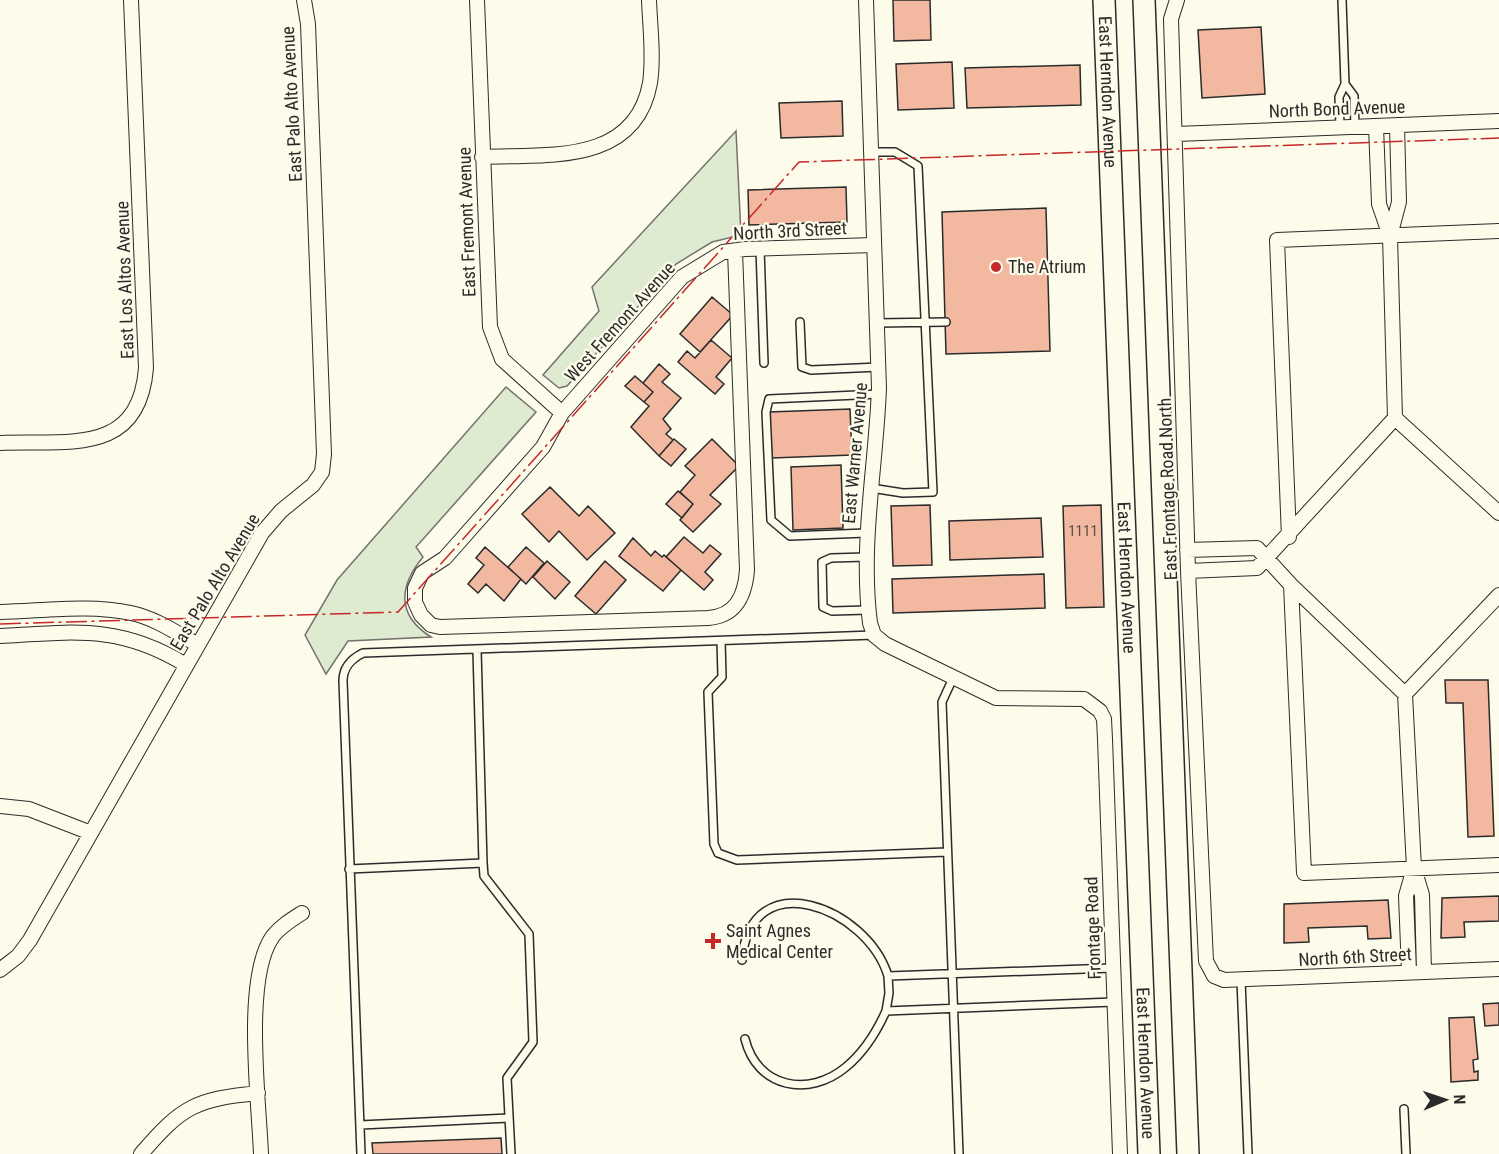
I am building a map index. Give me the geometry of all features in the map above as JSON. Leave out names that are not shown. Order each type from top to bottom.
[{"type":"main road","name":"East Herndon Avenue","points":[[1104,0],[1149,1154]]},
{"type":"main road","points":[[1144,0],[1188,1154]]},
{"type":"street","name":"East Los Altos Avenue","points":[[0,443],[93,439],[110,434],[125,424],[138,407],[145,391],[146,368],[131,0]]},
{"type":"street","name":"East Palo Alto Avenue","points":[[0,970],[18,956],[30,940],[267,527],[281,511],[313,485],[322,472],[324,454],[308,24],[304,0]]},
{"type":"street","name":"East Fremont Avenue","points":[[477,0],[488,312],[494,341],[502,359],[562,413]]},
{"type":"street","points":[[482,157],[573,153],[604,146],[619,136],[639,112],[650,82],[649,0]]},
{"type":"street","name":"East Warner Avenue","points":[[867,0],[879,367],[879,394],[866,533],[868,610],[874,635]]},
{"type":"street","name":"East Frontage Road North","points":[[1177,0],[1171,19],[1187,550],[1206,961],[1214,976]]},
{"type":"street","name":"North Bond Avenue","points":[[1176,134],[1499,121]]},
{"type":"street","points":[[1188,571],[1257,568],[1289,537],[1395,418],[1390,236],[1399,202],[1397,125]]},
{"type":"street","points":[[1376,126],[1379,204],[1390,236]]},
{"type":"street","points":[[1289,537],[1277,240],[1499,231]]},
{"type":"street","name":"North 3rd Street","points":[[708,259],[735,251],[874,245]]},
{"type":"street","name":"West Fremont Avenue","points":[[708,259],[682,277],[562,413],[546,443],[536,456],[445,558],[422,573],[416,588],[415,602],[421,615],[432,625],[440,627],[708,618],[724,615],[735,607],[746,587],[747,570],[735,251]]},
{"type":"street","points":[[1395,418],[1499,513]]},
{"type":"street","points":[[1187,550],[1257,548],[1269,558],[1291,585],[1405,694],[1414,868],[1422,894],[1425,971]]},
{"type":"street","points":[[1291,585],[1304,873],[1499,865]]},
{"type":"street","points":[[1405,694],[1499,595]]},
{"type":"street","points":[[0,612],[80,609],[132,613],[164,626],[198,645]]},
{"type":"street","points":[[0,636],[82,631],[106,633],[153,647],[186,665]]},
{"type":"street","points":[[874,635],[885,644],[953,678]]},
{"type":"street","name":"Frontage Road","points":[[953,678],[996,698],[1084,699],[1094,705],[1104,719],[1120,1154]]},
{"type":"street","points":[[0,806],[29,809],[91,833]]},
{"type":"street","points":[[1409,972],[1406,896],[1414,868]]},
{"type":"street","points":[[261,1154],[255,1008],[262,957],[273,937],[284,924],[302,913]]},
{"type":"street","name":"North 6th Street","points":[[1214,976],[1224,980],[1241,980],[1499,969]]},
{"type":"street","points":[[141,1154],[164,1126],[196,1104],[216,1097],[258,1093]]},
{"type":"lane","points":[[1340,127],[1339,97],[1345,84],[1342,0]]},
{"type":"lane","points":[[1345,84],[1354,96],[1355,127]]},
{"type":"lane","points":[[871,152],[895,152],[918,166],[933,492],[903,493],[871,488]]},
{"type":"lane","points":[[760,249],[764,363]]},
{"type":"lane","points":[[800,322],[802,367],[811,370],[879,367]]},
{"type":"lane","points":[[877,323],[946,322]]},
{"type":"lane","points":[[866,533],[790,536],[771,520],[766,412],[769,399],[879,394]]},
{"type":"lane","points":[[866,557],[831,558],[822,562],[823,595],[824,607],[832,610],[868,610]]},
{"type":"lane","points":[[361,1154],[343,681],[346,667],[363,653],[874,635]]},
{"type":"lane","points":[[721,641],[722,677],[708,692],[714,844],[723,856],[749,860],[947,852]]},
{"type":"lane","points":[[477,650],[484,876],[529,934],[533,1042],[507,1078],[511,1154]]},
{"type":"lane","points":[[953,678],[942,702],[959,1154]]},
{"type":"lane","points":[[349,869],[483,863]]},
{"type":"lane","points":[[742,960],[746,938],[755,919],[775,906],[804,904],[828,910],[856,927],[873,944],[888,976],[890,993],[879,1027],[851,1063],[839,1072],[810,1085],[790,1085],[769,1078],[752,1059],[745,1039]]},
{"type":"lane","points":[[888,976],[1112,968]]},
{"type":"lane","points":[[1241,980],[1248,1154]]},
{"type":"lane","points":[[886,1011],[1114,1002]]},
{"type":"lane","points":[[1404,1109],[1406,1154]]},
{"type":"lane","points":[[360,1125],[509,1118]]},
{"type":"green space","points":[[736,131],[741,235],[712,242],[676,264],[567,386],[559,388],[543,375],[599,311],[592,287]]},
{"type":"green space","points":[[506,387],[536,412],[416,547],[423,557],[409,579],[405,600],[412,619],[431,637],[348,641],[326,674],[305,635],[337,580]]},
{"type":"building","points":[[893,0],[930,0],[931,40],[894,41]]},
{"type":"building","points":[[1261,27],[1265,94],[1202,98],[1198,30]]},
{"type":"building","points":[[952,62],[954,108],[898,110],[896,64]]},
{"type":"building","points":[[1080,65],[1081,105],[967,108],[965,68]]},
{"type":"building","points":[[842,101],[843,136],[781,138],[779,103]]},
{"type":"building","points":[[846,187],[847,222],[749,225],[748,190]]},
{"type":"building","name":"The Atrium","points":[[1046,208],[1050,351],[946,354],[942,212]]},
{"type":"building","points":[[712,297],[733,315],[700,352],[680,334]]},
{"type":"building","points":[[711,340],[732,358],[716,377],[724,384],[715,394],[678,362],[687,351],[695,358]]},
{"type":"building","points":[[659,364],[670,374],[662,382],[681,398],[663,419],[671,429],[666,434],[673,440],[659,456],[631,427],[649,406],[644,402],[653,392],[643,383]]},
{"type":"building","points":[[635,376],[653,392],[644,402],[625,386]]},
{"type":"building","points":[[850,409],[852,455],[772,458],[769,412]]},
{"type":"building","points":[[674,439],[686,449],[671,466],[659,456]]},
{"type":"building","points":[[712,439],[739,466],[710,495],[721,504],[693,532],[680,520],[693,504],[680,492],[695,475],[685,466]]},
{"type":"building","points":[[841,465],[843,528],[793,530],[791,467]]},
{"type":"building","points":[[550,487],[579,516],[588,506],[615,533],[587,560],[559,531],[549,542],[522,514]]},
{"type":"building","points":[[678,491],[693,504],[682,518],[666,504]]},
{"type":"building","points":[[930,505],[932,565],[893,566],[891,506]]},
{"type":"building","points":[[1101,505],[1104,607],[1066,608],[1063,506]]},
{"type":"building","points":[[1041,518],[1043,557],[950,560],[949,521]]},
{"type":"building","points":[[684,537],[703,553],[710,545],[721,554],[705,572],[713,580],[704,590],[666,557]]},
{"type":"building","points":[[633,538],[651,556],[655,551],[662,557],[664,555],[681,570],[663,591],[619,556]]},
{"type":"building","points":[[485,547],[521,579],[504,601],[486,584],[478,593],[468,584],[484,565],[476,558]]},
{"type":"building","points":[[526,547],[544,563],[526,584],[508,567]]},
{"type":"building","points":[[547,561],[570,582],[555,599],[533,577]]},
{"type":"building","points":[[605,561],[626,580],[596,614],[575,596]]},
{"type":"building","points":[[1044,574],[1045,608],[893,613],[892,579]]},
{"type":"building","points":[[1445,680],[1488,680],[1494,836],[1468,837],[1463,703],[1446,703]]},
{"type":"building","points":[[1499,896],[1499,921],[1464,922],[1465,937],[1441,938],[1442,898]]},
{"type":"building","points":[[1388,900],[1391,938],[1368,939],[1367,926],[1308,928],[1309,942],[1284,943],[1284,904]]},
{"type":"building","points":[[1499,1003],[1499,1025],[1485,1026],[1483,1004]]},
{"type":"building","points":[[1474,1017],[1478,1059],[1473,1060],[1474,1072],[1478,1071],[1478,1080],[1451,1082],[1449,1018]]},
{"type":"building","points":[[501,1138],[502,1154],[373,1154],[372,1143]]},
{"type":"power","points":[[0,624],[398,612],[799,162],[1499,138]]},
{"type":"place","name":"The Atrium","points":[[996,267]]},
{"type":"place","name":"Saint Agnes Medical Center","points":[[713,941]]}]
